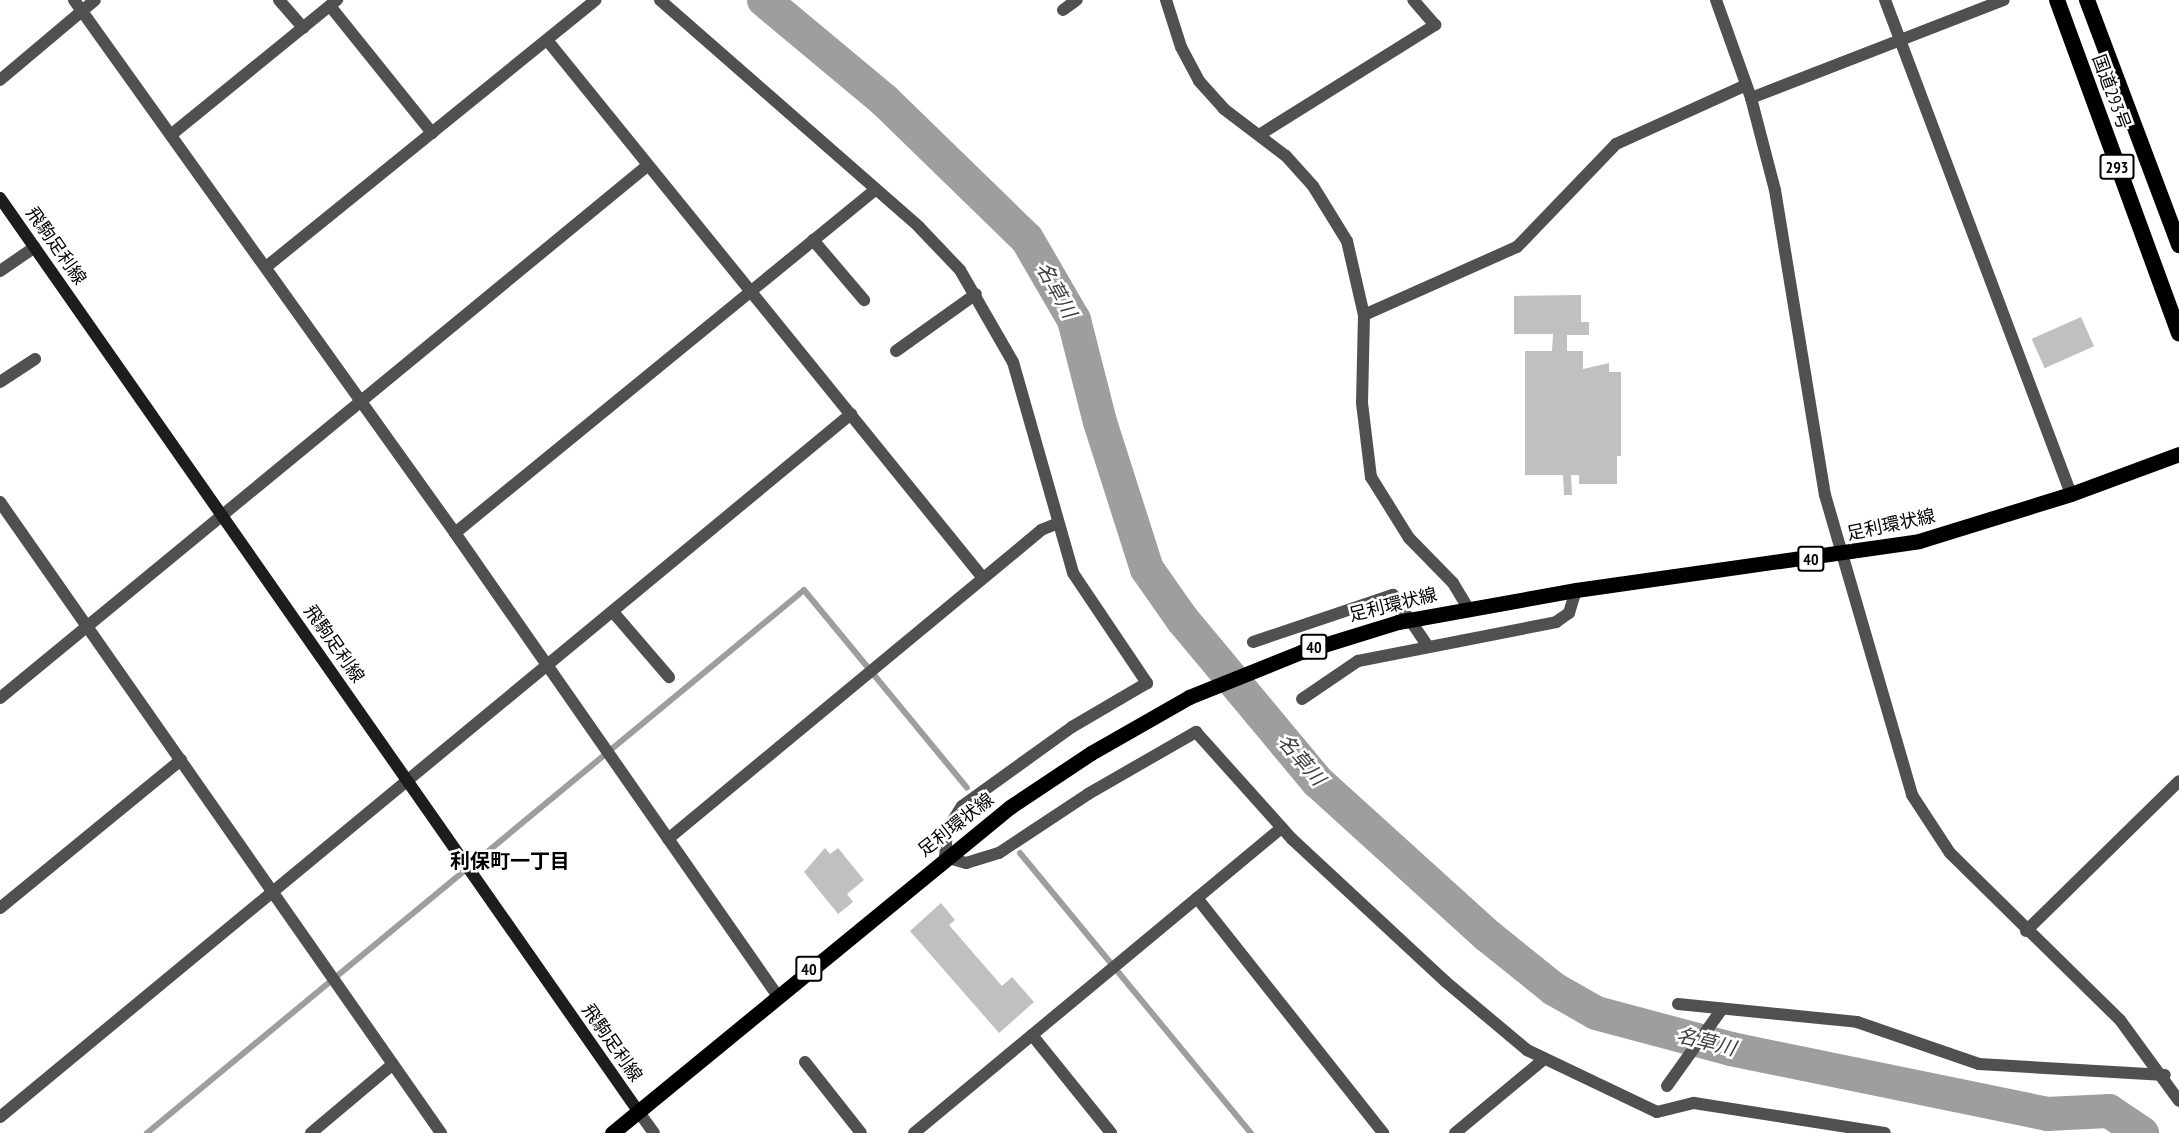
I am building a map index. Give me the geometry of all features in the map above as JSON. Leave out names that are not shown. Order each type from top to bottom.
[{"type":"highway","name":"国道293号","points":[[2057,0],[2179,333]]},
{"type":"highway","name":"国道293号","points":[[2087,0],[2179,245]]},
{"type":"main road","name":"飛駒足利線","points":[[0,198],[638,1111]]},
{"type":"main road","name":"足利環状線","points":[[612,1133],[945,857],[1091,753],[1201,693],[1301,652],[1432,614],[1576,590],[1840,555],[1919,541],[2071,494],[2179,454]]},
{"type":"street","points":[[74,0],[456,533],[546,668],[777,995]]},
{"type":"street","points":[[0,80],[95,0]]},
{"type":"street","points":[[279,0],[303,28]]},
{"type":"street","points":[[266,267],[596,0]]},
{"type":"street","points":[[660,0],[943,251],[976,294],[1023,390],[1058,523],[1081,592],[1147,683],[1063,733],[962,806],[947,830],[945,857],[966,863],[999,853],[1088,794],[1196,732],[1282,828],[1446,982],[1544,1059],[1657,1112],[1694,1103],[1885,1133]]},
{"type":"street","points":[[1063,10],[1077,0]]},
{"type":"street","points":[[1166,0],[1181,47],[1200,81],[1224,109],[1259,135],[1313,186],[1347,241],[1364,315],[1362,403],[1371,477],[1409,538],[1453,583],[1468,608]]},
{"type":"street","points":[[1259,135],[1435,25],[1413,0]]},
{"type":"street","points":[[1716,0],[1751,98],[1775,190],[1825,495],[1840,555],[1921,816],[1950,853],[2025,931],[2120,1020],[2164,1076],[2179,1101]]},
{"type":"street","points":[[1885,0],[2071,494]]},
{"type":"street","points":[[1751,98],[2004,0]]},
{"type":"street","points":[[172,134],[334,3],[432,133]]},
{"type":"street","points":[[547,40],[983,578]]},
{"type":"street","points":[[1364,315],[1517,247],[1616,144],[1746,85]]},
{"type":"street","points":[[0,698],[224,517],[647,166]]},
{"type":"street","points":[[456,533],[875,190]]},
{"type":"street","points":[[813,240],[864,300]]},
{"type":"street","points":[[0,272],[35,247]]},
{"type":"street","points":[[896,351],[976,294]]},
{"type":"street","points":[[0,382],[34,359]]},
{"type":"street","points":[[0,1117],[409,782],[851,414]]},
{"type":"street","points":[[0,502],[441,1133]]},
{"type":"street","points":[[668,839],[1041,530],[1058,523]]},
{"type":"street","points":[[1302,699],[1358,661],[1427,645],[1556,622],[1569,613],[1576,590]]},
{"type":"street","points":[[1253,642],[1393,595],[1427,645]]},
{"type":"street","points":[[613,612],[669,677]]},
{"type":"street","points":[[0,908],[181,760]]},
{"type":"street","points":[[2025,931],[2179,781]]},
{"type":"street","points":[[914,1133],[1282,828]]},
{"type":"street","points":[[1197,898],[1383,1133]]},
{"type":"street","points":[[1678,1004],[1719,1015],[1881,1027],[1979,1064],[2164,1076]]},
{"type":"street","points":[[1667,1086],[1674,1073],[1719,1015]]},
{"type":"street","points":[[1032,1035],[1112,1133]]},
{"type":"street","points":[[1455,1133],[1544,1059]]},
{"type":"street","points":[[805,1062],[861,1133]]},
{"type":"street","points":[[311,1133],[393,1064]]},
{"type":"street","points":[[638,1111],[654,1133]]},
{"type":"building","points":[[1581,295],[1581,322],[1589,322],[1589,335],[1567,335],[1567,351],[1583,351],[1583,369],[1609,363],[1609,372],[1621,372],[1621,456],[1617,456],[1617,484],[1579,484],[1579,475],[1571,475],[1572,495],[1564,495],[1563,475],[1525,475],[1525,351],[1552,351],[1553,334],[1514,334],[1514,296]]},
{"type":"building","points":[[2081,317],[2094,346],[2045,368],[2032,339]]},
{"type":"building","points":[[825,848],[830,854],[838,848],[864,880],[847,894],[853,902],[838,914],[804,872]]},
{"type":"building","points":[[941,903],[955,920],[949,925],[1002,986],[1012,977],[1034,1002],[999,1033],[910,931]]},
{"type":"waterway","name":"名草川","points":[[764,0],[884,100],[1027,239],[1074,320],[1100,422],[1147,569],[1182,619],[1318,782],[1488,936],[1554,989],[1596,1013],[1731,1049],[2047,1114],[2109,1111],[2142,1133]]},
{"type":"waterway","points":[[147,1133],[804,590],[967,788]]},
{"type":"waterway","points":[[1020,853],[1251,1133]]},
{"type":"district","name":"利保町一丁目","points":[[510,861]]}]
